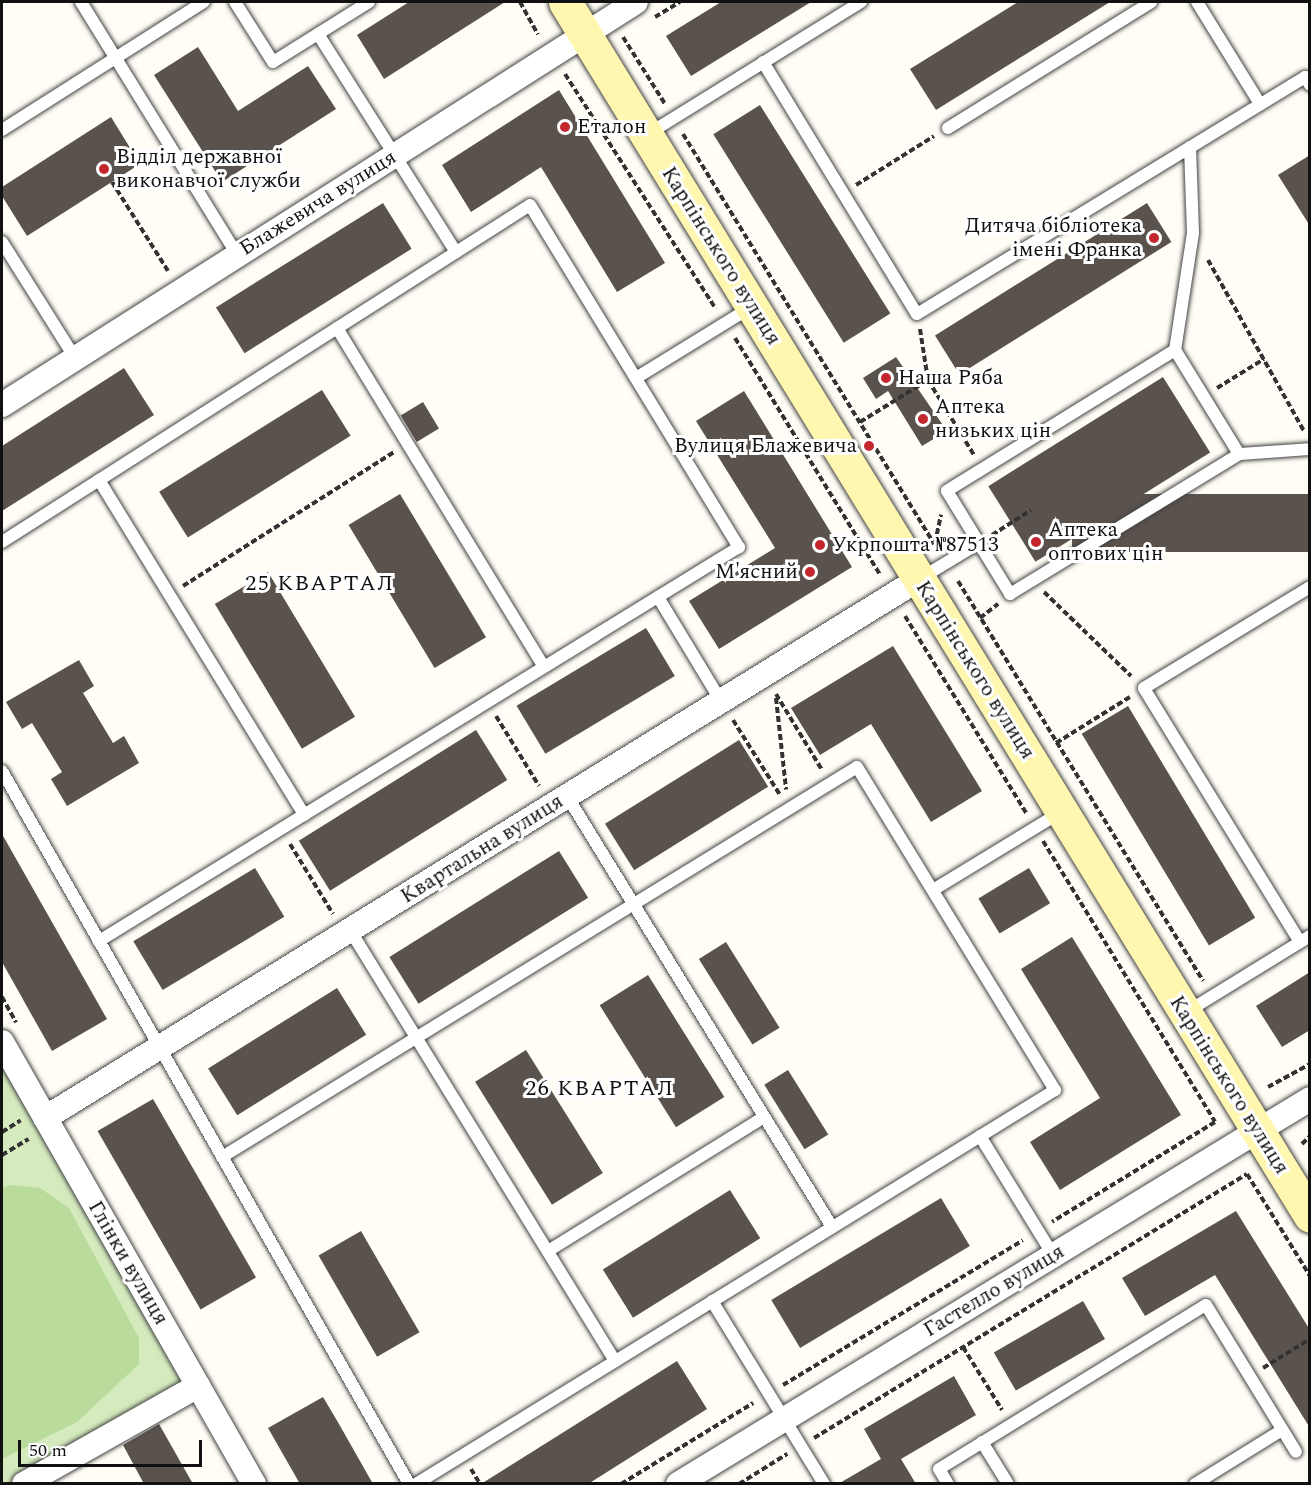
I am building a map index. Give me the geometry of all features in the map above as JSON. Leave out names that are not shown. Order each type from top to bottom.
[{"type":"street","name":"Карпінського вулиця","points":[[565,2],[584,33],[660,126],[752,307],[919,579],[1048,820],[1198,1005],[1257,1131],[1310,1216]]},
{"type":"street","name":"Блажевича вулиця","points":[[2,405],[636,2]]},
{"type":"street","name":"Квартальна вулиця","points":[[47,1122],[342,922],[567,796],[727,711],[919,579]]},
{"type":"street","name":"Глінки вулиця","points":[[2,1042],[254,1484]]},
{"type":"street","name":"Гастелло вулиця","points":[[678,1484],[1310,1099]]},
{"type":"street","points":[[24,1484],[198,1386]]},
{"type":"lane","points":[[81,2],[237,255]]},
{"type":"lane","points":[[2,130],[204,2]]},
{"type":"lane","points":[[235,2],[273,62],[369,2]]},
{"type":"lane","points":[[660,126],[861,2]]},
{"type":"lane","points":[[948,128],[1151,2]]},
{"type":"lane","points":[[1197,2],[1260,104]]},
{"type":"lane","points":[[318,34],[456,252]]},
{"type":"lane","points":[[763,62],[917,314],[1305,77],[1310,85]]},
{"type":"lane","points":[[1190,147],[1193,233],[1175,350],[1239,454]]},
{"type":"lane","points":[[2,542],[530,205],[739,547],[99,941]]},
{"type":"lane","points":[[2,242],[75,358]]},
{"type":"lane","points":[[636,378],[752,307]]},
{"type":"lane","points":[[337,328],[544,667]]},
{"type":"lane","points":[[1175,350],[947,491],[1010,594],[1239,454],[1310,449]]},
{"type":"lane","points":[[99,480],[304,815]]},
{"type":"lane","points":[[919,579],[979,543]]},
{"type":"lane","points":[[1198,1005],[1305,939],[1144,688],[1310,587]]},
{"type":"lane","points":[[658,597],[727,711]]},
{"type":"lane","points":[[222,1157],[857,767],[1055,1090],[416,1484]]},
{"type":"lane","points":[[2,771],[409,1484]]},
{"type":"lane","points":[[567,796],[832,1227]]},
{"type":"lane","points":[[933,891],[1048,820]]},
{"type":"lane","points":[[342,922],[615,1361]]},
{"type":"lane","points":[[548,1251],[764,1118]]},
{"type":"lane","points":[[980,1136],[1053,1255]]},
{"type":"lane","points":[[712,1301],[824,1484]]},
{"type":"lane","points":[[948,1484],[939,1469],[1206,1305],[1296,1452]]},
{"type":"lane","points":[[1195,1484],[1282,1430]]},
{"type":"lane","points":[[982,1442],[1008,1484]]},
{"type":"path","points":[[520,2],[540,33]]},
{"type":"path","points":[[623,37],[660,126],[860,422],[934,544]]},
{"type":"path","points":[[843,193],[948,128]]},
{"type":"path","points":[[112,182],[168,271]]},
{"type":"path","points":[[1193,233],[1310,441]]},
{"type":"path","points":[[917,314],[928,380],[983,469]]},
{"type":"path","points":[[1203,396],[1264,359]]},
{"type":"path","points":[[860,422],[928,380]]},
{"type":"path","points":[[170,595],[407,443]]},
{"type":"path","points":[[979,543],[1031,510]]},
{"type":"path","points":[[957,581],[1056,742],[1198,1005]]},
{"type":"path","points":[[1032,581],[1144,688],[1056,742]]},
{"type":"path","points":[[621,1484],[1215,1122],[1048,820],[904,615]]},
{"type":"path","points":[[788,809],[776,695],[830,783]]},
{"type":"path","points":[[488,702],[540,787]]},
{"type":"path","points":[[727,711],[788,809]]},
{"type":"path","points":[[281,829],[342,922]]},
{"type":"path","points":[[1263,1080],[1269,1089],[1310,1064]]},
{"type":"path","points":[[2,1155],[47,1122]]},
{"type":"path","points":[[1300,1141],[1310,1136]]},
{"type":"path","points":[[739,1484],[1247,1174],[1310,1276]]},
{"type":"path","points":[[1249,1376],[1310,1339]]},
{"type":"path","points":[[963,1347],[1011,1425]]},
{"type":"green space","points":[[2,1056],[189,1383],[9,1484],[2,1483]]},
{"type":"green space","points":[[11,1185],[40,1188],[69,1208],[139,1338],[139,1364],[77,1422],[2,1459],[2,1187]]},
{"type":"building","points":[[409,2],[505,2],[384,79],[357,35]]},
{"type":"building","points":[[721,2],[811,2],[691,76],[666,36]]},
{"type":"building","points":[[1018,2],[1110,2],[936,110],[910,69]]},
{"type":"building","points":[[198,47],[238,111],[308,66],[336,109],[222,182],[154,75]]},
{"type":"building","points":[[559,90],[665,263],[617,292],[541,167],[471,212],[442,165]]},
{"type":"building","points":[[760,105],[890,314],[844,343],[713,134]]},
{"type":"building","points":[[111,117],[140,164],[27,236],[2,196],[2,187]]},
{"type":"building","points":[[1310,155],[1310,226],[1278,175]]},
{"type":"building","points":[[383,203],[412,249],[245,353],[216,307]]},
{"type":"building","points":[[1147,203],[1171,242],[959,374],[935,335]]},
{"type":"building","points":[[896,357],[947,431],[922,446],[888,391],[876,399],[863,378]]},
{"type":"building","points":[[124,368],[154,415],[2,511],[2,446]]},
{"type":"building","points":[[1163,377],[1210,452],[1035,562],[988,486]]},
{"type":"building","points":[[322,390],[351,436],[188,538],[159,492]]},
{"type":"building","points":[[744,391],[852,567],[719,649],[689,601],[775,548],[696,421]]},
{"type":"building","points":[[423,402],[439,429],[417,442],[401,415]]},
{"type":"building","points":[[400,494],[486,637],[435,668],[349,525]]},
{"type":"building","points":[[1072,494],[1310,494],[1310,552],[1072,552]]},
{"type":"building","points":[[268,572],[355,717],[302,749],[215,604]]},
{"type":"building","points":[[646,628],[675,676],[545,754],[517,706]]},
{"type":"building","points":[[893,646],[982,791],[931,822],[871,724],[820,755],[791,708]]},
{"type":"building","points":[[79,660],[94,686],[83,693],[113,743],[124,736],[139,763],[67,806],[51,779],[62,772],[32,723],[22,729],[6,702]]},
{"type":"building","points":[[1128,706],[1255,918],[1209,946],[1082,734]]},
{"type":"building","points":[[476,730],[507,780],[330,891],[299,841]]},
{"type":"building","points":[[739,740],[768,787],[634,870],[605,824]]},
{"type":"building","points":[[2,834],[107,1019],[52,1051],[2,962]]},
{"type":"building","points":[[559,851],[588,898],[419,1004],[389,957]]},
{"type":"building","points":[[255,868],[284,917],[163,990],[133,941]]},
{"type":"building","points":[[1029,868],[1050,903],[1000,934],[978,898]]},
{"type":"building","points":[[1072,937],[1181,1115],[1060,1190],[1030,1142],[1100,1098],[1021,969]]},
{"type":"building","points":[[726,942],[780,1028],[752,1045],[699,959]]},
{"type":"building","points":[[1310,972],[1310,1030],[1282,1047],[1256,1006]]},
{"type":"building","points":[[648,975],[724,1097],[676,1127],[600,1005]]},
{"type":"building","points":[[337,988],[366,1035],[237,1115],[208,1069]]},
{"type":"building","points":[[526,1050],[603,1173],[552,1205],[475,1082]]},
{"type":"building","points":[[788,1070],[828,1134],[805,1149],[764,1085]]},
{"type":"building","points":[[153,1099],[256,1277],[201,1309],[98,1131]]},
{"type":"building","points":[[730,1190],[760,1238],[633,1318],[603,1269]]},
{"type":"building","points":[[941,1198],[970,1246],[800,1348],[771,1300]]},
{"type":"building","points":[[1236,1211],[1310,1330],[1310,1428],[1215,1275],[1145,1316],[1122,1278]]},
{"type":"building","points":[[361,1231],[420,1332],[377,1357],[319,1256]]},
{"type":"building","points":[[1083,1301],[1105,1339],[1016,1391],[994,1352]]},
{"type":"building","points":[[677,1361],[707,1409],[588,1484],[481,1484]]},
{"type":"building","points":[[954,1376],[976,1415],[901,1459],[916,1484],[838,1484],[881,1459],[864,1429]]},
{"type":"building","points":[[323,1397],[373,1484],[300,1484],[268,1428]]},
{"type":"building","points":[[159,1424],[193,1484],[144,1484],[123,1445]]},
{"type":"place","name":"Еталон","points":[[565,127]]},
{"type":"place","name":"Відділ державної виконавчої служби","points":[[104,169]]},
{"type":"place","name":"Дитяча бібліотека імені Франка","points":[[1154,238]]},
{"type":"place","name":"Наша Ряба","points":[[886,378]]},
{"type":"place","name":"Аптека низьких цін","points":[[923,419]]},
{"type":"place","name":"Вулиця Блажевича","points":[[869,446]]},
{"type":"place","name":"Аптека оптових цін","points":[[1036,542]]},
{"type":"place","name":"Укрпошта №87513","points":[[820,545]]},
{"type":"place","name":"М'ясний","points":[[810,572]]},
{"type":"district","name":"25 КВАРТАЛ","points":[[320,584]]},
{"type":"district","name":"26 КВАРТАЛ","points":[[600,1089]]}]
